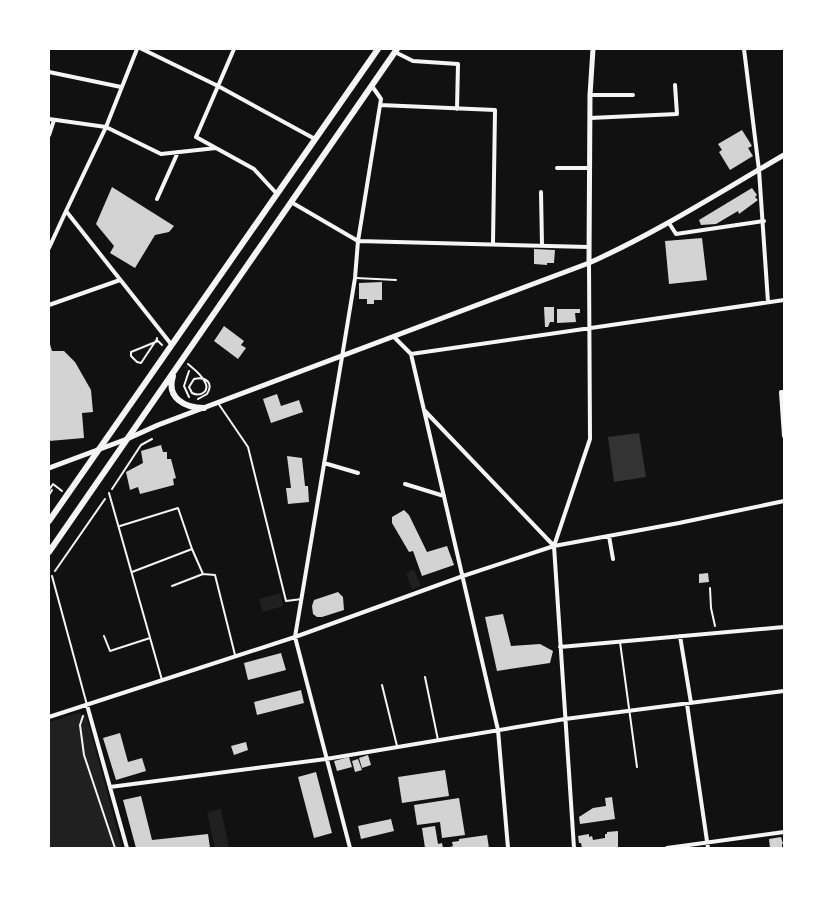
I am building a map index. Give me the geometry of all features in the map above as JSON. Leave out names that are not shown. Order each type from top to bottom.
[{"type":"highway","points":[[49,522],[378,49]]},
{"type":"highway","points":[[49,552],[396,50]]},
{"type":"highway","points":[[174,372],[172,385],[175,397],[189,407],[204,408]]},
{"type":"street","points":[[49,245],[106,128],[137,49]]},
{"type":"street","points":[[142,49],[218,86],[315,140]]},
{"type":"street","points":[[234,49],[196,137],[254,169],[277,194]]},
{"type":"street","points":[[574,848],[554,546],[590,439],[589,168],[593,49]]},
{"type":"street","points":[[744,49],[764,221],[768,302]]},
{"type":"street","points":[[396,50],[413,61],[458,64],[457,109]]},
{"type":"street","points":[[49,72],[122,87]]},
{"type":"street","points":[[590,118],[678,114],[675,85]]},
{"type":"street","points":[[343,848],[350,848],[295,637],[355,278],[358,241],[381,99],[372,86]]},
{"type":"street","points":[[590,95],[633,95]]},
{"type":"street","points":[[380,105],[495,110],[492,243]]},
{"type":"street","points":[[49,119],[106,128],[161,154],[216,148]]},
{"type":"street","points":[[49,135],[54,120]]},
{"type":"street","points":[[157,199],[178,152]]},
{"type":"street","points":[[49,468],[218,402],[589,263],[631,244],[670,223],[784,155]]},
{"type":"street","points":[[557,168],[589,168]]},
{"type":"street","points":[[541,192],[542,245]]},
{"type":"street","points":[[291,202],[358,241],[589,247]]},
{"type":"street","points":[[66,212],[171,344]]},
{"type":"street","points":[[670,223],[676,234],[764,221]]},
{"type":"street","points":[[49,305],[120,280]]},
{"type":"street","points":[[411,354],[784,300]]},
{"type":"street","points":[[394,337],[411,354],[498,730],[508,848]]},
{"type":"street","points":[[784,392],[781,392],[784,436]]},
{"type":"street","points":[[423,410],[554,546]]},
{"type":"street","points":[[324,463],[358,472]]},
{"type":"street","points":[[405,484],[444,496]]},
{"type":"street","points":[[49,717],[295,637],[462,576],[554,546],[784,501]]},
{"type":"street","points":[[609,536],[613,559]]},
{"type":"street","points":[[560,647],[784,627]]},
{"type":"street","points":[[680,636],[708,848]]},
{"type":"street","points":[[110,787],[326,759],[565,719],[784,691]]},
{"type":"street","points":[[87,704],[127,848]]},
{"type":"street","points":[[667,848],[784,832]]},
{"type":"lane","points":[[355,278],[396,280]]},
{"type":"lane","points":[[218,402],[248,447],[286,601],[302,599]]},
{"type":"lane","points":[[110,493],[162,680]]},
{"type":"lane","points":[[120,526],[178,508],[203,574]]},
{"type":"lane","points":[[132,572],[192,549]]},
{"type":"lane","points":[[172,586],[203,574],[215,575],[235,656]]},
{"type":"lane","points":[[52,576],[87,704]]},
{"type":"lane","points":[[104,636],[110,651],[151,638]]},
{"type":"lane","points":[[620,642],[637,767]]},
{"type":"lane","points":[[425,677],[438,740]]},
{"type":"lane","points":[[382,685],[398,747]]},
{"type":"path","points":[[158,342],[131,352],[131,356],[140,363],[153,347],[157,339],[163,333]]},
{"type":"path","points":[[189,372],[185,383],[185,390],[189,397],[197,400],[207,394],[210,383],[206,379],[197,378],[191,381],[189,387],[192,393],[198,396],[204,393],[207,387],[203,379],[193,368]]},
{"type":"path","points":[[52,576],[141,445],[152,439]]},
{"type":"path","points":[[49,495],[53,484]]},
{"type":"path","points":[[710,588],[711,608],[717,633]]},
{"type":"path","points":[[87,704],[80,725],[84,755],[116,848]]},
{"type":"shaded area","points":[[639,433],[646,477],[614,482],[608,437]]},
{"type":"shaded area","points":[[414,570],[421,586],[412,589],[406,573]]},
{"type":"shaded area","points":[[280,593],[283,606],[263,612],[259,599]]},
{"type":"shaded area","points":[[78,713],[86,715],[122,848],[49,848],[49,722]]},
{"type":"shaded area","points":[[221,809],[229,848],[215,848],[207,812]]},
{"type":"building","points":[[742,130],[752,146],[748,148],[753,156],[730,170],[719,152],[722,150],[718,144]]},
{"type":"building","points":[[112,187],[174,226],[169,232],[155,235],[135,268],[110,253],[114,246],[96,224]]},
{"type":"building","points":[[752,188],[758,200],[739,214],[738,211],[716,224],[701,225],[699,220]]},
{"type":"building","points":[[702,238],[707,280],[669,284],[665,241]]},
{"type":"building","points":[[534,249],[555,250],[554,263],[547,263],[547,265],[534,264]]},
{"type":"building","points":[[382,282],[382,300],[374,300],[374,304],[367,304],[367,299],[359,299],[359,283]]},
{"type":"building","points":[[544,307],[554,307],[554,322],[550,322],[548,327],[545,327]]},
{"type":"building","points":[[557,309],[580,309],[580,313],[575,313],[576,322],[557,323]]},
{"type":"building","points":[[224,326],[244,341],[241,345],[246,348],[238,359],[214,341]]},
{"type":"building","points":[[49,341],[52,351],[64,351],[75,362],[91,390],[93,412],[82,413],[84,438],[49,441]]},
{"type":"building","points":[[277,394],[281,406],[299,400],[303,412],[271,423],[263,399]]},
{"type":"building","points":[[161,445],[163,452],[167,452],[167,459],[171,459],[176,478],[173,479],[174,485],[140,494],[138,487],[130,490],[126,472],[143,463],[141,451]]},
{"type":"building","points":[[287,456],[302,458],[305,486],[308,486],[309,502],[288,504],[286,488],[291,488]]},
{"type":"building","points":[[404,510],[409,515],[427,552],[447,546],[454,565],[422,576],[413,551],[409,552],[392,523],[392,517]]},
{"type":"building","points":[[708,573],[709,582],[699,583],[699,574]]},
{"type":"building","points":[[338,592],[343,597],[344,610],[322,617],[317,617],[313,614],[312,606],[314,600]]},
{"type":"building","points":[[503,614],[511,646],[540,644],[553,651],[550,663],[497,671],[485,617]]},
{"type":"building","points":[[281,653],[286,670],[248,680],[244,663]]},
{"type":"building","points":[[301,690],[304,703],[257,715],[254,702]]},
{"type":"building","points":[[120,733],[128,762],[142,758],[146,771],[116,780],[103,738]]},
{"type":"building","points":[[246,742],[248,750],[234,755],[231,746]]},
{"type":"building","points":[[368,755],[371,765],[362,768],[359,758]]},
{"type":"building","points":[[349,757],[352,767],[337,771],[334,761]]},
{"type":"building","points":[[358,759],[362,770],[355,772],[352,761]]},
{"type":"building","points":[[445,770],[449,796],[402,803],[398,777]]},
{"type":"building","points":[[316,772],[332,833],[314,838],[298,777]]},
{"type":"building","points":[[141,796],[152,840],[208,834],[210,848],[136,848],[123,800]]},
{"type":"building","points":[[612,797],[615,819],[580,824],[579,817],[593,808],[606,806],[605,798]]},
{"type":"building","points":[[459,798],[465,835],[442,838],[440,822],[417,825],[414,805]]},
{"type":"building","points":[[391,819],[394,831],[361,839],[358,826]]},
{"type":"building","points":[[435,826],[438,844],[442,843],[443,848],[425,848],[422,828]]},
{"type":"building","points":[[618,831],[618,848],[582,848],[581,843],[579,843],[578,836],[589,834],[589,837],[592,836],[593,840],[605,838],[607,832]]},
{"type":"building","points":[[487,835],[489,848],[447,848],[453,846],[452,842],[459,841],[459,839]]},
{"type":"building","points":[[781,837],[782,848],[770,848],[769,839]]}]
